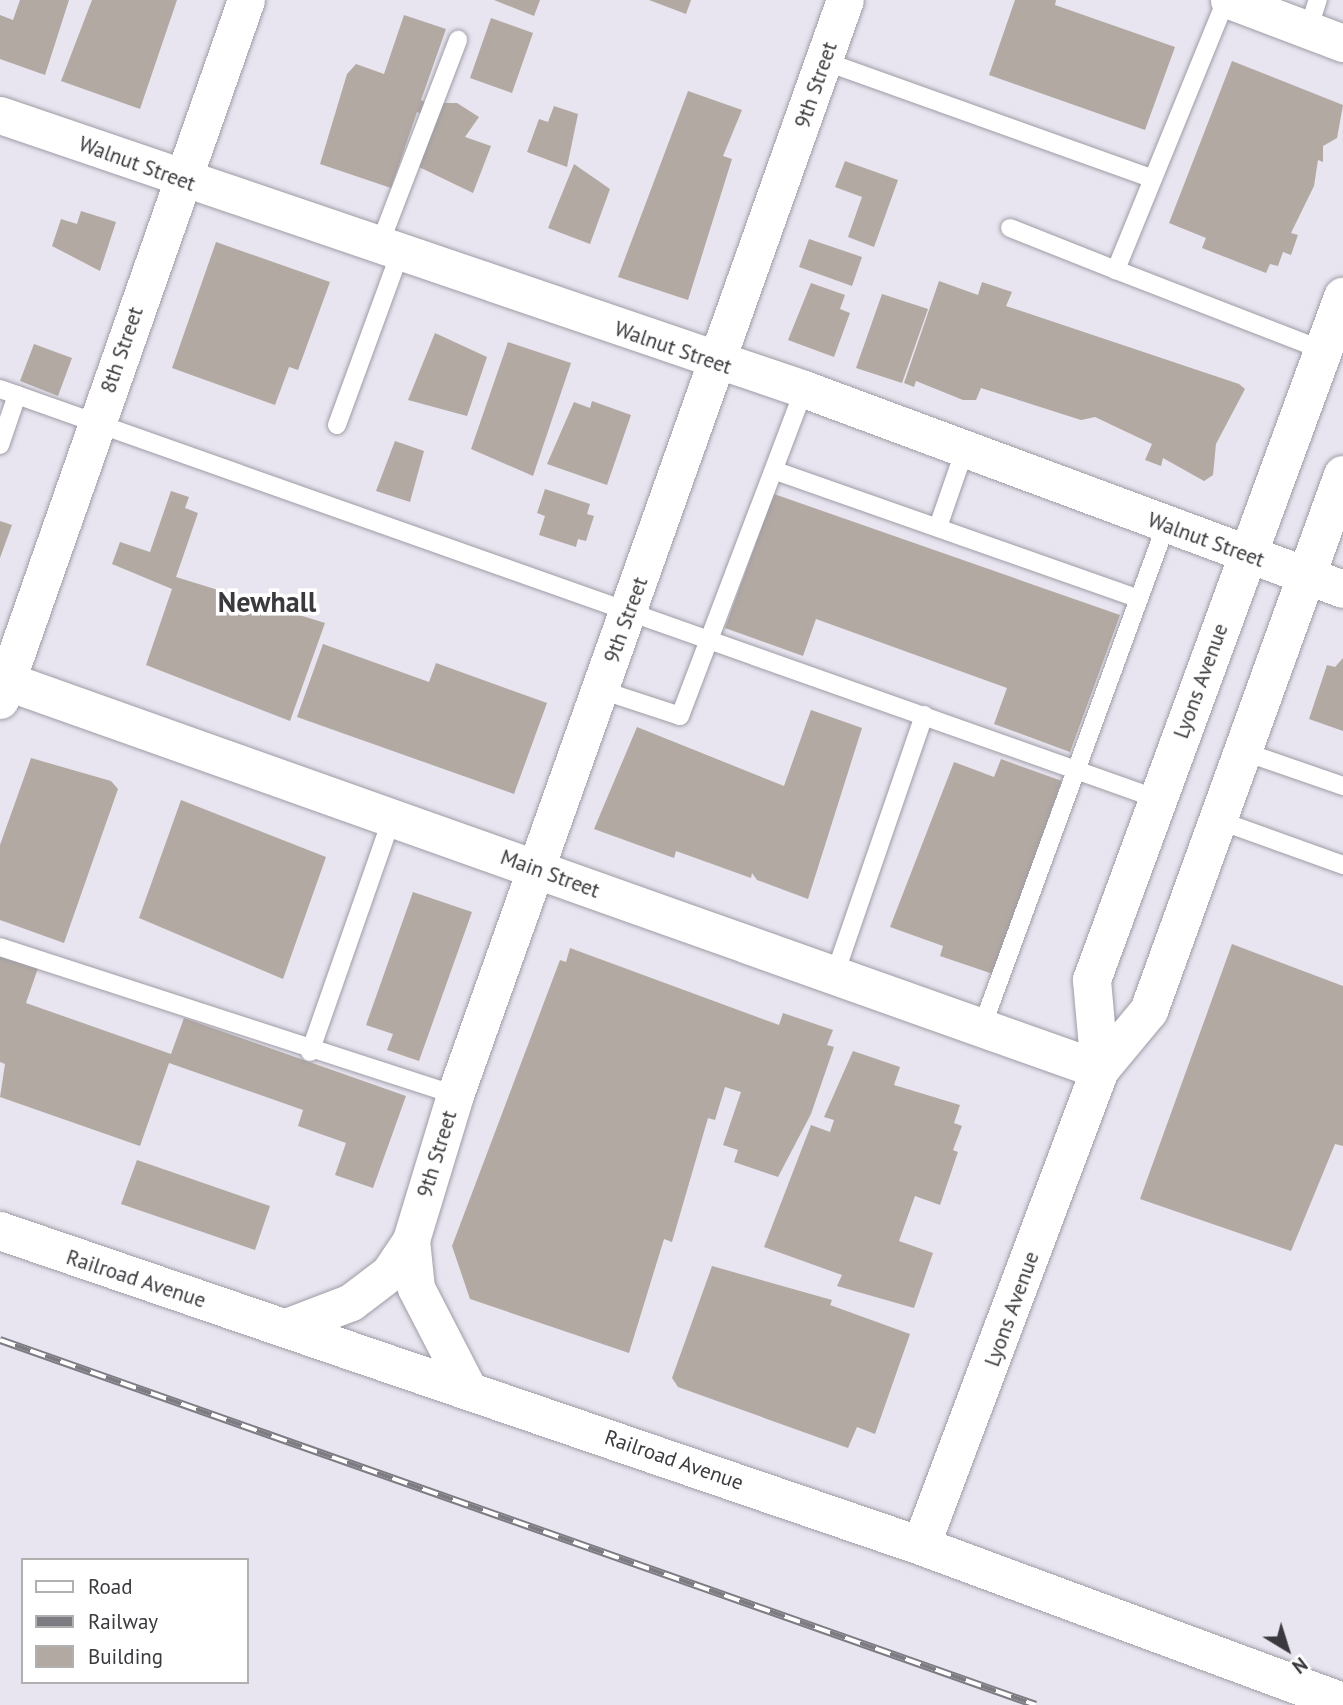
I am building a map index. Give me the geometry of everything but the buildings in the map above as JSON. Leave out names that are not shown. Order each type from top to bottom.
[{"type":"main road","name":"Lyons Avenue","points":[[1100,1070],[1092,981],[1343,297]]},
{"type":"main road","name":"Lyons Avenue","points":[[921,1546],[1100,1070],[1149,1011],[1304,576],[1343,475]]},
{"type":"main road","name":"Main Street","points":[[2,687],[393,815],[1100,1070]]},
{"type":"main road","name":"Railroad Avenue","points":[[0,1231],[467,1387],[921,1546],[1343,1702]]},
{"type":"street","name":"8th Street","points":[[2,687],[246,0]]},
{"type":"street","name":"9th Street","points":[[286,1327],[351,1302],[389,1273],[411,1240],[455,1095],[540,869],[601,690],[720,365],[845,0]]},
{"type":"street","points":[[1227,0],[1313,15],[1343,43]]},
{"type":"street","name":"Walnut Street","points":[[0,115],[181,181],[389,249],[720,365],[804,390],[1343,589]]},
{"type":"street","name":"9th Street","points":[[411,1240],[416,1288],[467,1387]]},
{"type":"lane","points":[[1116,270],[1151,178],[1227,0]]},
{"type":"lane","points":[[337,425],[389,249],[458,40]]},
{"type":"lane","points":[[824,61],[1151,178]]},
{"type":"lane","points":[[1010,228],[1322,350]]},
{"type":"lane","points":[[601,690],[680,716],[776,471],[804,390]]},
{"type":"lane","points":[[0,445],[8,392],[1158,799]]},
{"type":"lane","points":[[939,524],[965,449]]},
{"type":"lane","points":[[776,471],[939,524],[1139,599]]},
{"type":"lane","points":[[982,1027],[1166,525]]},
{"type":"lane","points":[[835,974],[925,715]]},
{"type":"lane","points":[[1242,751],[1343,786]]},
{"type":"lane","points":[[310,1052],[393,815]]},
{"type":"lane","points":[[1218,820],[1343,865]]},
{"type":"lane","points":[[0,947],[310,1052],[455,1095]]},
{"type":"railway","points":[[0,1340],[1036,1705]]},
{"type":"district","name":"Newhall","points":[[267,602]]}]
